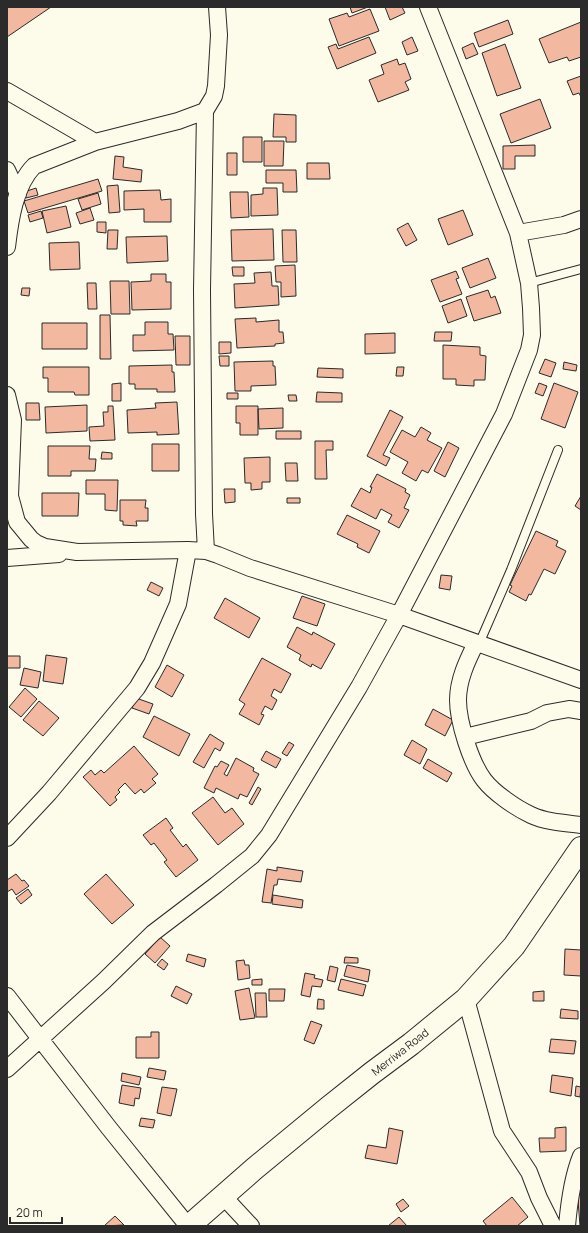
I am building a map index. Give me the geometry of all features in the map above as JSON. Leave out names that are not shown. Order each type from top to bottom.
[{"type":"street","points":[[206,551],[204,514],[202,290],[205,111],[214,96],[216,86],[219,35],[217,7]]},
{"type":"street","points":[[7,1069],[104,981],[153,933],[252,856],[269,835],[359,686],[399,615],[504,414],[529,350],[532,335],[529,284],[518,233],[428,7]]},
{"type":"street","points":[[7,91],[95,142]]},
{"type":"street","points":[[7,247],[22,181],[26,174],[34,166],[95,142],[173,123],[205,111]]},
{"type":"street","points":[[7,170],[18,194]]},
{"type":"street","points":[[518,233],[564,225],[581,219]]},
{"type":"street","points":[[7,395],[13,420],[10,496],[17,522],[21,529],[36,543],[45,547],[77,552]]},
{"type":"street","points":[[7,838],[49,793],[137,688],[152,663],[178,604],[188,550]]},
{"type":"street","points":[[7,558],[77,552],[206,551],[250,568],[399,615],[581,680]]},
{"type":"street","points":[[478,643],[466,662],[458,700],[460,719],[465,737],[479,772],[493,790],[530,815],[544,820],[581,825]]},
{"type":"street","points":[[465,737],[531,721],[547,713],[569,709],[581,711]]},
{"type":"street","name":"Merriwa Road","points":[[189,1226],[333,1104],[411,1044],[466,999],[514,946],[581,848]]},
{"type":"street","points":[[7,996],[109,1128],[189,1226]]},
{"type":"street","points":[[466,999],[502,1131],[529,1172],[539,1198],[553,1226]]},
{"type":"street","points":[[567,1226],[570,1198],[581,1156]]},
{"type":"street","points":[[223,1196],[250,1226]]},
{"type":"lane","points":[[529,284],[581,269]]},
{"type":"lane","points":[[478,643],[511,570],[558,450]]},
{"type":"building","points":[[7,7],[51,7],[7,37]]},
{"type":"building","points":[[350,7],[368,7],[352,13]]},
{"type":"building","points":[[385,7],[402,7],[405,13],[390,20]]},
{"type":"building","points":[[370,9],[379,31],[339,46],[329,19],[347,13],[349,17]]},
{"type":"building","points":[[508,20],[513,34],[479,47],[474,33]]},
{"type":"building","points":[[581,22],[581,57],[569,61],[567,57],[549,63],[539,39]]},
{"type":"building","points":[[369,37],[376,53],[337,69],[328,47],[336,44],[338,49]]},
{"type":"building","points":[[412,37],[418,51],[407,55],[402,42]]},
{"type":"building","points":[[473,43],[478,54],[466,59],[462,48]]},
{"type":"building","points":[[505,44],[521,88],[497,96],[482,53]]},
{"type":"building","points":[[397,59],[399,65],[405,63],[411,79],[405,82],[409,90],[378,102],[369,80],[384,74],[381,65]]},
{"type":"building","points":[[581,76],[581,97],[579,93],[573,95],[567,81]]},
{"type":"building","points":[[540,99],[551,128],[511,143],[500,114]]},
{"type":"building","points":[[274,114],[296,115],[296,142],[286,142],[286,137],[273,137]]},
{"type":"building","points":[[243,137],[262,137],[262,162],[243,162]]},
{"type":"building","points":[[264,141],[284,141],[283,166],[264,166]]},
{"type":"building","points":[[535,145],[535,156],[515,156],[515,169],[503,169],[503,146]]},
{"type":"building","points":[[227,153],[237,153],[237,175],[227,175]]},
{"type":"building","points":[[115,156],[124,157],[123,167],[142,170],[141,182],[113,179]]},
{"type":"building","points":[[307,163],[329,163],[330,179],[307,179]]},
{"type":"building","points":[[266,170],[296,170],[297,192],[283,192],[283,183],[266,183]]},
{"type":"building","points":[[98,179],[102,191],[28,213],[24,201]]},
{"type":"building","points":[[118,185],[120,212],[109,213],[107,186]]},
{"type":"building","points":[[36,188],[38,195],[26,198],[24,192]]},
{"type":"building","points":[[263,188],[277,188],[278,215],[251,216],[251,195],[263,194]]},
{"type":"building","points":[[160,190],[161,200],[171,199],[171,222],[144,222],[144,209],[124,210],[124,191]]},
{"type":"building","points":[[230,192],[248,192],[249,217],[231,218]]},
{"type":"building","points":[[98,193],[101,204],[82,210],[78,199]]},
{"type":"building","points":[[66,206],[71,227],[47,233],[42,211]]},
{"type":"building","points":[[90,208],[94,220],[80,224],[76,213]]},
{"type":"building","points":[[463,210],[473,235],[448,245],[438,219]]},
{"type":"building","points":[[41,211],[43,218],[30,222],[28,215]]},
{"type":"building","points":[[97,222],[106,222],[106,233],[97,232]]},
{"type":"building","points":[[408,223],[417,240],[406,246],[397,229]]},
{"type":"building","points":[[273,229],[274,260],[232,261],[231,230]]},
{"type":"building","points":[[108,230],[118,230],[117,249],[107,249]]},
{"type":"building","points":[[282,230],[296,230],[297,262],[283,262]]},
{"type":"building","points":[[167,236],[168,261],[127,263],[126,237]]},
{"type":"building","points":[[79,242],[80,269],[50,270],[49,243]]},
{"type":"building","points":[[488,258],[496,278],[470,288],[462,268]]},
{"type":"building","points":[[295,265],[296,296],[281,297],[281,282],[276,282],[275,266]]},
{"type":"building","points":[[232,267],[244,267],[244,276],[233,276]]},
{"type":"building","points":[[456,271],[459,278],[456,279],[462,294],[440,302],[431,280]]},
{"type":"building","points":[[271,272],[272,286],[278,286],[279,305],[235,308],[234,284],[255,283],[254,273]]},
{"type":"building","points":[[151,274],[166,274],[166,282],[171,282],[171,309],[132,310],[131,282],[151,281]]},
{"type":"building","points":[[110,281],[129,281],[130,314],[111,314]]},
{"type":"building","points":[[87,283],[96,283],[97,309],[88,309]]},
{"type":"building","points":[[22,288],[30,288],[29,296],[21,295]]},
{"type":"building","points":[[488,290],[491,298],[495,296],[501,313],[474,321],[466,297]]},
{"type":"building","points":[[461,299],[467,316],[448,323],[442,306]]},
{"type":"building","points":[[100,315],[110,315],[111,359],[100,359]]},
{"type":"building","points":[[256,318],[256,322],[279,320],[279,332],[283,332],[284,343],[275,344],[275,346],[237,348],[235,319]]},
{"type":"building","points":[[145,322],[168,322],[168,334],[173,334],[174,350],[133,351],[133,335],[145,335]]},
{"type":"building","points":[[42,323],[87,323],[87,349],[42,349]]},
{"type":"building","points":[[435,332],[452,332],[451,341],[434,341]]},
{"type":"building","points":[[395,333],[395,353],[365,354],[365,334]]},
{"type":"building","points":[[175,336],[190,336],[190,365],[176,365]]},
{"type":"building","points":[[219,342],[231,342],[231,353],[219,354]]},
{"type":"building","points":[[443,345],[480,347],[480,355],[486,356],[485,380],[474,380],[474,386],[456,385],[456,379],[443,379]]},
{"type":"building","points":[[219,356],[229,356],[229,366],[220,366]]},
{"type":"building","points":[[545,359],[556,363],[551,377],[539,373]]},
{"type":"building","points":[[273,361],[273,366],[275,366],[276,385],[251,386],[251,391],[235,391],[234,362]]},
{"type":"building","points":[[564,362],[577,365],[576,371],[563,369]]},
{"type":"building","points":[[172,365],[172,372],[174,372],[175,392],[157,392],[157,389],[135,389],[135,384],[129,384],[129,366]]},
{"type":"building","points":[[43,367],[89,367],[89,395],[75,395],[74,392],[48,392],[48,378],[43,378]]},
{"type":"building","points":[[397,367],[404,367],[403,376],[396,376]]},
{"type":"building","points":[[318,368],[343,369],[343,378],[317,377]]},
{"type":"building","points":[[121,383],[121,401],[112,401],[112,384]]},
{"type":"building","points":[[539,383],[547,386],[543,396],[535,393]]},
{"type":"building","points":[[554,383],[578,392],[565,428],[541,419]]},
{"type":"building","points":[[317,392],[342,393],[342,402],[316,402]]},
{"type":"building","points":[[227,393],[238,393],[238,399],[227,399]]},
{"type":"building","points":[[288,395],[296,395],[297,401],[289,401]]},
{"type":"building","points":[[177,402],[179,434],[157,435],[157,432],[128,433],[127,410],[156,408],[155,403]]},
{"type":"building","points":[[26,403],[39,403],[40,420],[26,420]]},
{"type":"building","points":[[87,405],[87,431],[46,433],[45,407]]},
{"type":"building","points":[[108,406],[113,406],[115,440],[90,441],[89,427],[104,426],[103,412],[108,412]]},
{"type":"building","points":[[236,406],[258,406],[258,435],[240,435],[240,423],[236,423]]},
{"type":"building","points":[[283,408],[283,428],[259,429],[258,409]]},
{"type":"building","points":[[390,410],[403,417],[383,455],[390,458],[386,466],[367,456]]},
{"type":"building","points":[[421,427],[431,433],[427,440],[442,448],[428,473],[422,470],[416,481],[402,473],[408,462],[390,452],[402,430],[415,437]]},
{"type":"building","points":[[276,431],[301,431],[301,439],[276,439]]},
{"type":"building","points":[[315,441],[333,441],[333,450],[326,450],[327,479],[315,479]]},
{"type":"building","points":[[448,442],[459,448],[445,477],[434,471]]},
{"type":"building","points":[[152,444],[179,444],[179,471],[152,471]]},
{"type":"building","points":[[48,446],[90,446],[89,459],[96,459],[95,471],[71,471],[71,476],[48,476]]},
{"type":"building","points":[[102,452],[112,453],[112,459],[101,459]]},
{"type":"building","points":[[270,457],[270,482],[262,482],[262,489],[251,490],[251,483],[245,483],[244,458]]},
{"type":"building","points":[[285,463],[297,463],[298,481],[286,481]]},
{"type":"building","points":[[377,474],[406,489],[405,492],[410,495],[404,508],[409,510],[399,528],[388,522],[392,515],[381,509],[376,519],[351,506],[361,488],[370,493],[372,487],[370,487]]},
{"type":"building","points":[[86,480],[118,480],[117,511],[105,510],[105,494],[86,494]]},
{"type":"building","points":[[224,489],[235,489],[235,502],[225,503]]},
{"type":"building","points":[[42,493],[79,493],[78,516],[42,516]]},
{"type":"building","points":[[581,496],[581,510],[575,506]]},
{"type":"building","points":[[287,498],[300,498],[300,503],[287,503]]},
{"type":"building","points":[[120,500],[146,500],[145,508],[148,508],[148,521],[136,521],[137,526],[123,525],[123,521],[120,521]]},
{"type":"building","points":[[347,515],[380,531],[369,553],[357,547],[358,544],[337,534]]},
{"type":"building","points":[[536,531],[558,541],[556,546],[566,551],[555,574],[544,569],[531,595],[529,594],[526,601],[509,592],[512,586],[510,585]]},
{"type":"building","points":[[441,575],[452,576],[450,590],[439,588]]},
{"type":"building","points":[[151,582],[163,588],[159,596],[147,590]]},
{"type":"building","points":[[302,596],[325,604],[317,626],[293,618]]},
{"type":"building","points":[[225,598],[260,618],[249,638],[214,618]]},
{"type":"building","points":[[297,627],[312,635],[313,632],[335,644],[321,669],[312,664],[311,667],[299,660],[301,655],[287,647]]},
{"type":"building","points":[[46,655],[67,658],[63,684],[43,681]]},
{"type":"building","points":[[7,656],[20,656],[20,668],[7,668]]},
{"type":"building","points":[[262,658],[291,674],[281,693],[274,689],[271,696],[277,700],[272,710],[265,706],[261,714],[264,715],[259,725],[239,714],[245,704],[239,700]]},
{"type":"building","points":[[167,665],[184,675],[172,697],[155,687]]},
{"type":"building","points":[[24,668],[41,672],[38,688],[20,685]]},
{"type":"building","points":[[25,688],[37,699],[21,717],[9,707]]},
{"type":"building","points":[[136,698],[153,704],[149,714],[132,708]]},
{"type":"building","points":[[39,701],[59,718],[43,736],[23,720]]},
{"type":"building","points":[[433,709],[453,720],[445,736],[425,725]]},
{"type":"building","points":[[154,716],[190,734],[179,756],[143,737]]},
{"type":"building","points":[[210,734],[224,743],[220,751],[215,748],[204,768],[193,762]]},
{"type":"building","points":[[412,740],[427,749],[420,764],[404,755]]},
{"type":"building","points":[[289,742],[294,745],[287,756],[282,753]]},
{"type":"building","points":[[134,746],[158,774],[152,779],[156,783],[144,793],[141,789],[135,794],[125,783],[118,790],[120,792],[115,797],[117,800],[110,806],[83,777],[91,770],[95,775],[101,770],[104,773]]},
{"type":"building","points":[[266,751],[281,759],[276,768],[261,760]]},
{"type":"building","points":[[236,758],[254,768],[253,771],[259,774],[247,797],[240,794],[238,799],[216,788],[214,793],[204,788],[215,766],[217,767],[221,761],[229,765],[224,774],[227,776]]},
{"type":"building","points":[[428,759],[452,773],[447,782],[423,768]]},
{"type":"building","points":[[258,787],[261,789],[252,805],[249,803]]},
{"type":"building","points":[[213,797],[225,813],[232,808],[244,824],[218,845],[192,813]]},
{"type":"building","points":[[166,818],[173,828],[170,830],[183,847],[186,844],[198,860],[176,877],[164,862],[167,860],[154,843],[151,845],[143,835]]},
{"type":"building","points":[[277,867],[303,871],[301,882],[278,879],[277,885],[274,885],[271,903],[262,902],[267,869],[277,871]]},
{"type":"building","points":[[16,874],[29,886],[16,895],[12,889],[7,892],[7,880]]},
{"type":"building","points":[[106,874],[134,905],[112,924],[84,894]]},
{"type":"building","points":[[28,889],[32,895],[21,904],[16,898]]},
{"type":"building","points":[[273,895],[303,900],[302,908],[272,904]]},
{"type":"building","points":[[160,937],[170,946],[155,963],[145,954]]},
{"type":"building","points":[[565,949],[581,950],[581,976],[564,975]]},
{"type":"building","points":[[188,954],[206,959],[204,967],[186,961]]},
{"type":"building","points":[[345,957],[358,958],[358,963],[344,963]]},
{"type":"building","points":[[162,959],[168,964],[164,970],[157,965]]},
{"type":"building","points":[[244,960],[245,965],[249,965],[250,978],[238,980],[236,961]]},
{"type":"building","points":[[347,965],[370,970],[368,982],[344,976]]},
{"type":"building","points":[[330,966],[338,968],[335,982],[327,980]]},
{"type":"building","points":[[305,973],[315,975],[314,978],[323,980],[321,987],[312,986],[310,997],[301,995]]},
{"type":"building","points":[[262,979],[262,985],[252,985],[252,980]]},
{"type":"building","points":[[341,979],[366,985],[363,996],[338,990]]},
{"type":"building","points":[[176,986],[192,994],[187,1004],[171,996]]},
{"type":"building","points":[[249,988],[255,1018],[240,1020],[235,991]]},
{"type":"building","points":[[269,989],[285,989],[284,1001],[269,1001]]},
{"type":"building","points":[[544,991],[544,1001],[533,1001],[533,992]]},
{"type":"building","points":[[255,993],[266,993],[267,1017],[256,1017]]},
{"type":"building","points":[[318,999],[324,1000],[324,1009],[317,1009]]},
{"type":"building","points":[[561,1009],[578,1011],[578,1019],[560,1018]]},
{"type":"building","points":[[311,1021],[322,1025],[314,1044],[304,1040]]},
{"type":"building","points":[[151,1032],[159,1032],[159,1058],[136,1058],[136,1037],[151,1037]]},
{"type":"building","points":[[551,1039],[576,1041],[574,1054],[549,1052]]},
{"type":"building","points":[[149,1068],[166,1071],[164,1080],[147,1077]]},
{"type":"building","points":[[122,1073],[141,1077],[139,1085],[121,1081]]},
{"type":"building","points":[[552,1075],[573,1078],[571,1096],[550,1092]]},
{"type":"building","points":[[122,1085],[141,1088],[139,1099],[135,1098],[134,1106],[119,1103]]},
{"type":"building","points":[[576,1086],[581,1087],[580,1097],[575,1096]]},
{"type":"building","points":[[162,1087],[177,1089],[171,1116],[157,1113]]},
{"type":"building","points":[[141,1118],[155,1120],[153,1128],[139,1126]]},
{"type":"building","points":[[566,1127],[566,1151],[540,1152],[539,1138],[555,1138],[555,1128]]},
{"type":"building","points":[[389,1128],[403,1131],[397,1164],[365,1158],[368,1145],[386,1148]]},
{"type":"building","points":[[581,1186],[581,1226],[580,1226],[577,1187]]},
{"type":"building","points":[[512,1197],[528,1217],[517,1226],[487,1226],[483,1221]]},
{"type":"building","points":[[403,1199],[409,1206],[401,1212],[396,1204]]},
{"type":"building","points":[[115,1216],[124,1225],[104,1226]]},
{"type":"building","points":[[399,1217],[407,1226],[388,1226]]}]
